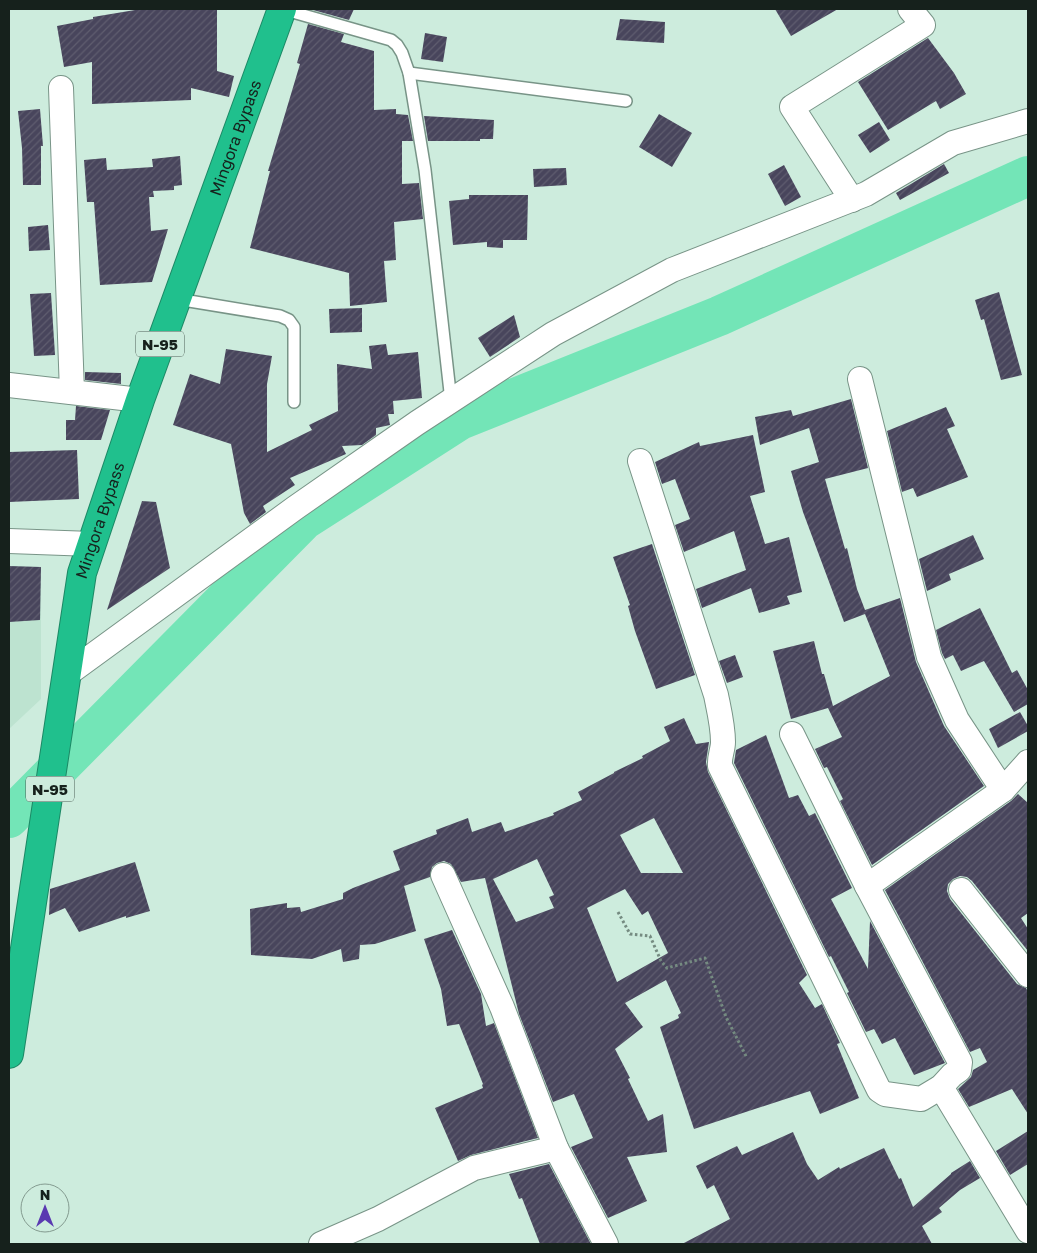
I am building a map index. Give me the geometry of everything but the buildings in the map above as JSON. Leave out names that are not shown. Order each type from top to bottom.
[{"type":"highway","name":"Mingora Bypass","points":[[9,1054],[82,573],[140,400],[282,9]]},
{"type":"street","points":[[852,200],[792,107],[923,26],[910,9]]},
{"type":"street","points":[[62,88],[72,392]]},
{"type":"street","points":[[66,681],[295,508],[552,334],[672,270],[866,194],[953,143],[1028,121]]},
{"type":"street","points":[[860,379],[929,657],[957,720],[1002,790]]},
{"type":"street","points":[[9,385],[140,400]]},
{"type":"street","points":[[640,462],[716,694],[722,722],[723,745],[719,756],[720,766],[879,1090],[885,1094],[921,1099],[942,1088],[952,1075],[959,1070],[960,1062],[867,886],[792,734]]},
{"type":"street","points":[[9,541],[92,544]]},
{"type":"street","points":[[867,886],[1002,790],[1028,762]]},
{"type":"street","points":[[443,875],[502,1007],[556,1148],[606,1244]]},
{"type":"street","points":[[961,890],[1028,975]]},
{"type":"street","points":[[942,1088],[1028,1231]]},
{"type":"street","points":[[321,1244],[378,1218],[474,1168],[556,1148]]},
{"type":"lane","points":[[282,9],[390,40],[397,45],[402,53],[409,73],[425,170],[451,401]]},
{"type":"lane","points":[[409,73],[626,101]]},
{"type":"lane","points":[[177,299],[280,316],[289,320],[294,327],[294,402]]},
{"type":"path","points":[[618,912],[630,934],[650,936],[661,961],[667,968],[705,958],[726,1017],[747,1058]]},
{"type":"shaded area","points":[[9,566],[41,567],[41,699],[9,729]]},
{"type":"waterway","points":[[9,818],[304,520],[460,420],[719,316],[1028,176]]}]
